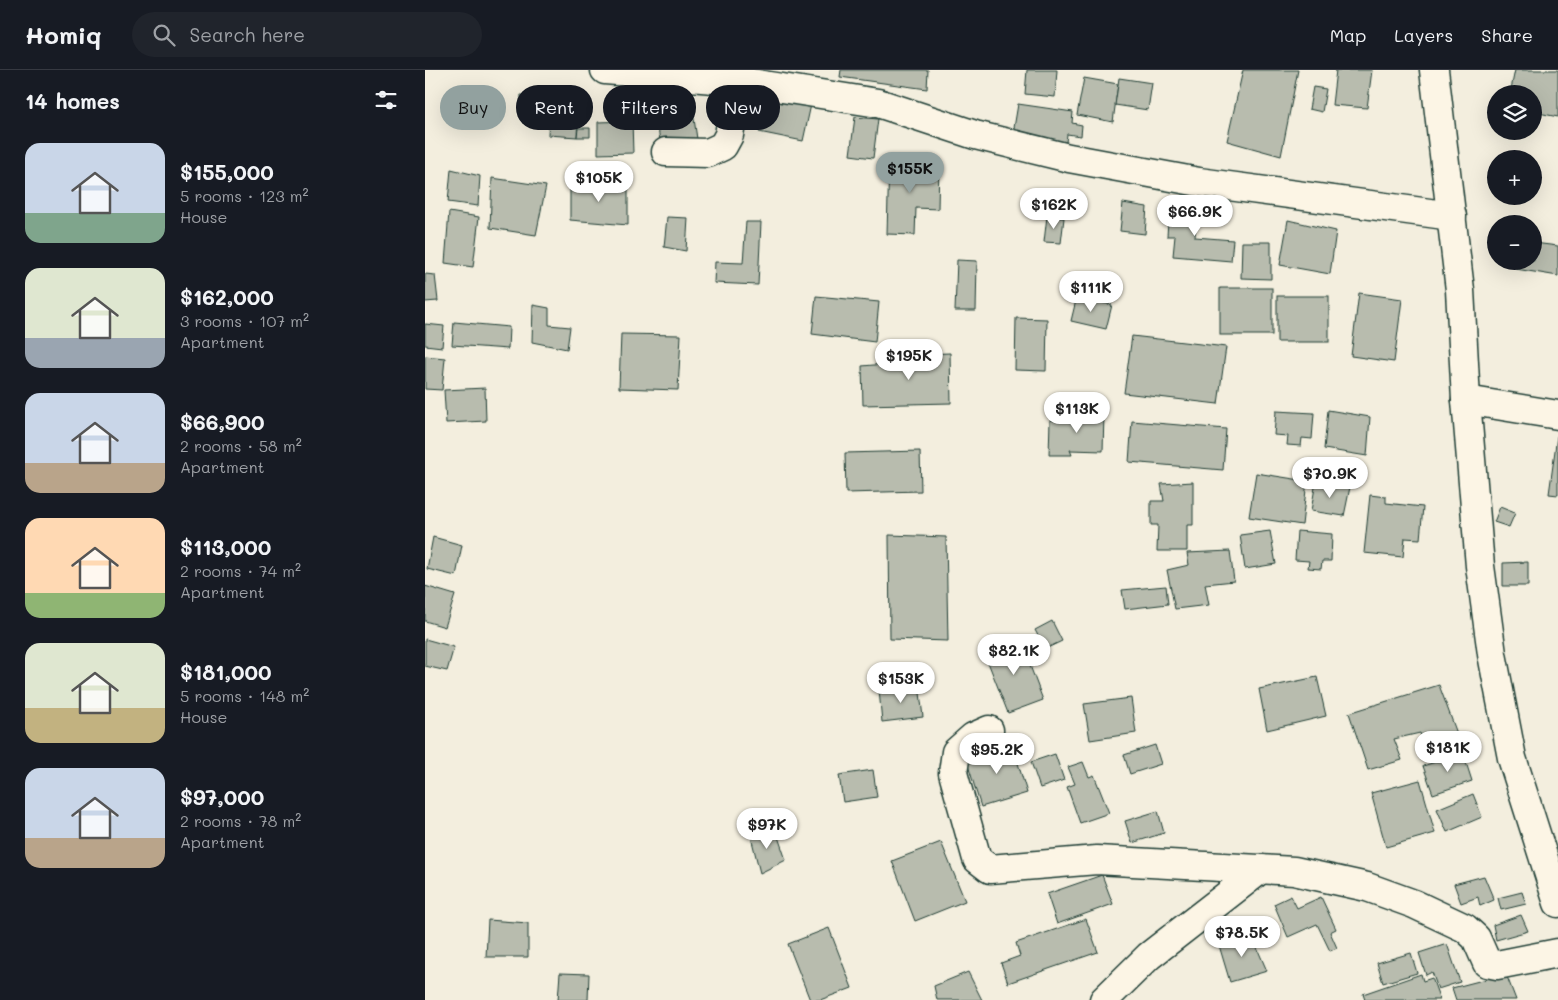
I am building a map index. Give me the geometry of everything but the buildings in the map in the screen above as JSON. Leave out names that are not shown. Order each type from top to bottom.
[{"type":"street","points":[[605,70],[739,76],[877,103],[975,135],[1069,158],[1199,182],[1452,216]]},
{"type":"street","points":[[1434,70],[1460,290],[1466,400],[1480,566],[1492,654],[1512,758],[1558,903]]},
{"type":"street","points":[[666,152],[708,153],[723,146],[729,134],[739,76]]},
{"type":"street","points":[[1466,400],[1558,415]]},
{"type":"street","points":[[989,730],[973,737],[956,752],[953,773],[977,860],[990,869],[1097,860],[1293,872],[1367,887],[1414,904],[1465,928],[1476,938],[1487,963],[1497,965],[1558,953]]},
{"type":"street","points":[[1104,1000],[1149,956],[1261,869]]}]
